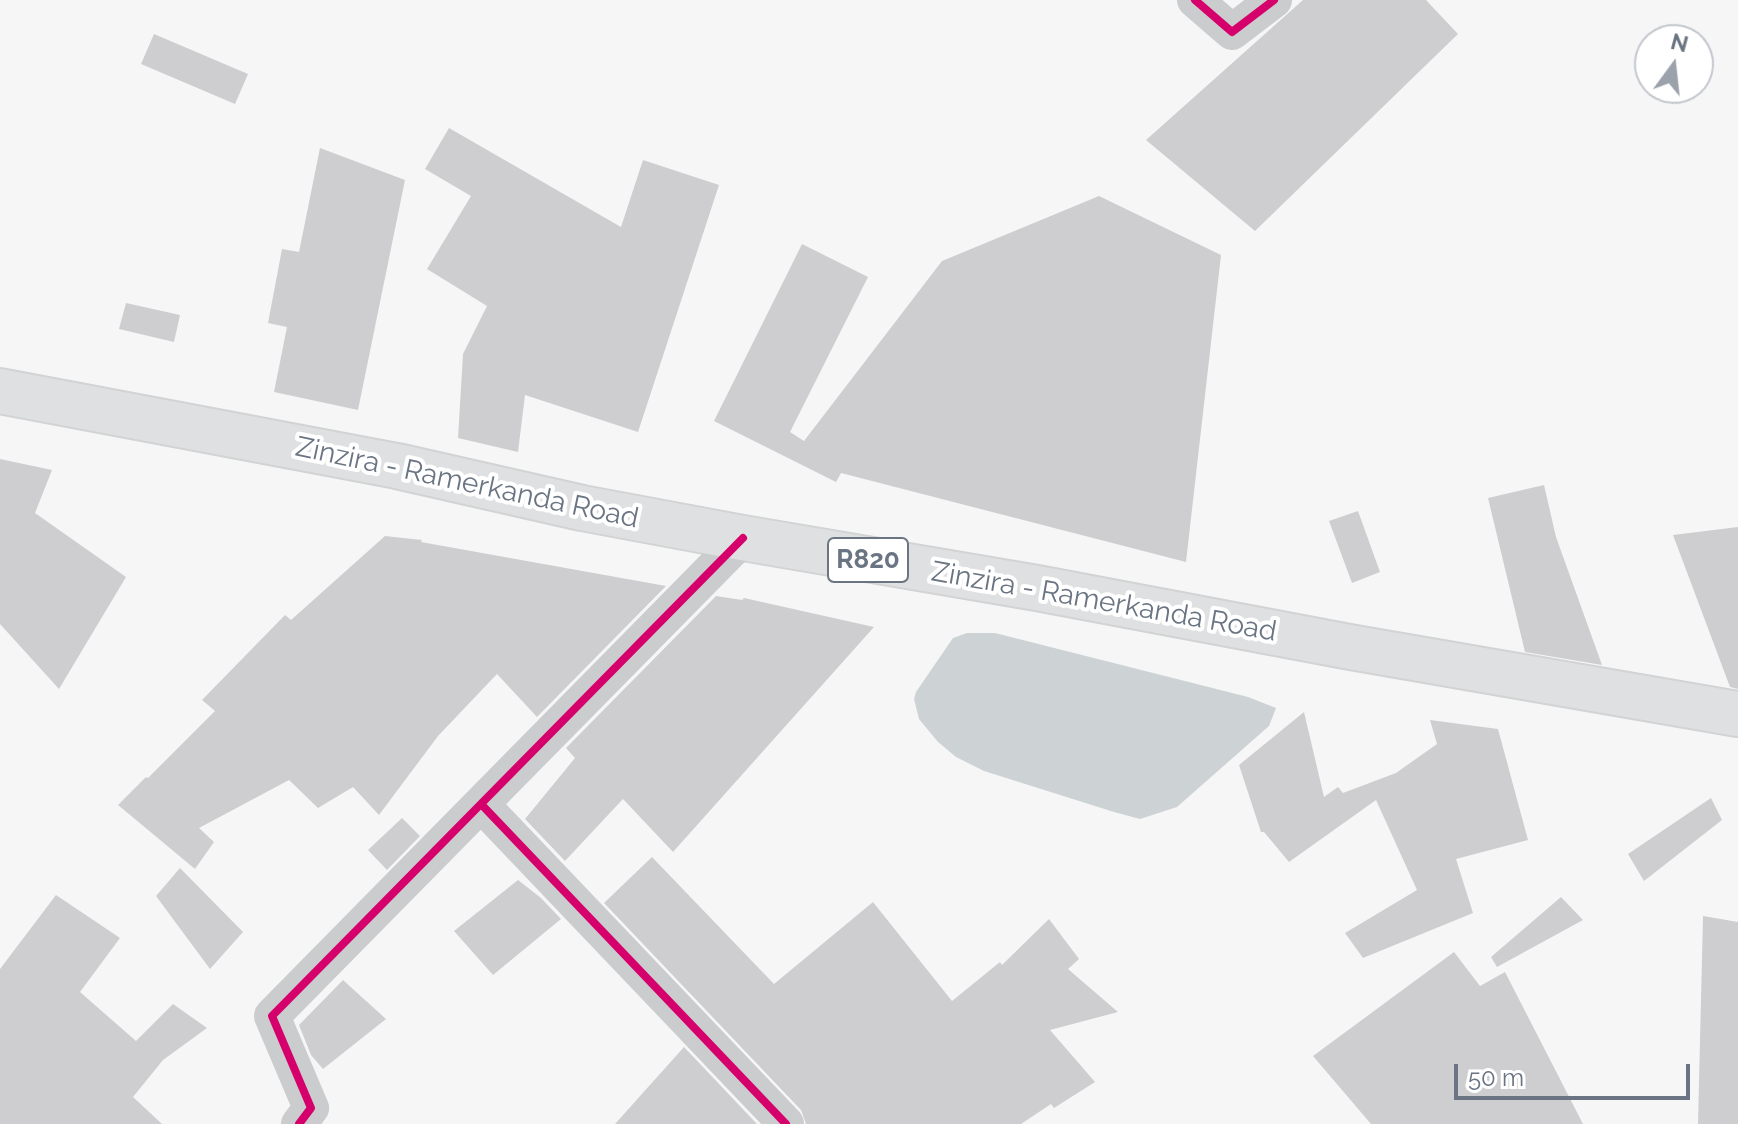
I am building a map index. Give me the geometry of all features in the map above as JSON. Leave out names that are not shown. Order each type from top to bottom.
[{"type":"main road","name":"Zinzira - Ramerkanda Road","points":[[0,391],[397,466],[582,508],[743,538],[1738,714]]},
{"type":"street","points":[[1195,0],[1232,32],[1274,0]]},
{"type":"street","points":[[299,1124],[311,1108],[272,1016],[743,538]]},
{"type":"street","points":[[481,804],[786,1124]]},
{"type":"shaded area","points":[[967,633],[995,633],[1248,697],[1276,708],[1269,726],[1177,807],[1140,819],[984,771],[956,757],[938,742],[919,719],[914,699],[953,638]]},
{"type":"building","points":[[1303,0],[1426,0],[1458,34],[1255,231],[1146,140]]},
{"type":"building","points":[[154,34],[248,74],[235,104],[141,64]]},
{"type":"building","points":[[449,128],[621,227],[643,160],[719,185],[638,432],[525,395],[518,452],[458,438],[463,354],[487,306],[427,269],[471,196],[425,169]]},
{"type":"building","points":[[320,148],[405,180],[358,410],[274,392],[287,327],[268,323],[282,249],[299,252]]},
{"type":"building","points":[[1099,196],[1221,255],[1186,562],[841,473],[836,482],[714,421],[802,244],[868,277],[790,432],[804,441],[942,261]]},
{"type":"building","points":[[126,303],[180,315],[174,342],[119,329]]},
{"type":"building","points":[[0,459],[52,470],[35,513],[126,577],[59,689],[0,624]]},
{"type":"building","points":[[1544,485],[1556,537],[1602,665],[1525,652],[1488,498]]},
{"type":"building","points":[[1358,511],[1380,572],[1352,583],[1329,521]]},
{"type":"building","points":[[1738,527],[1738,689],[1730,687],[1673,535]]},
{"type":"building","points":[[385,536],[422,540],[666,586],[537,717],[497,674],[438,736],[379,815],[353,787],[318,808],[289,780],[199,828],[214,842],[195,869],[118,805],[215,711],[202,700],[285,615],[291,620]]},
{"type":"building","points":[[716,596],[744,598],[874,627],[673,852],[623,799],[565,861],[525,819],[575,758],[566,748]]},
{"type":"building","points":[[1304,712],[1324,797],[1338,787],[1343,793],[1396,773],[1437,744],[1430,720],[1498,729],[1528,840],[1456,859],[1473,913],[1363,958],[1345,933],[1417,890],[1376,800],[1289,862],[1261,832],[1239,765]]},
{"type":"building","points":[[1711,798],[1722,820],[1644,881],[1628,854]]},
{"type":"building","points":[[402,818],[420,836],[387,870],[368,850]]},
{"type":"building","points":[[652,857],[774,984],[873,902],[952,1001],[1000,962],[1002,965],[1049,919],[1079,959],[1068,969],[1118,1012],[1050,1030],[1095,1082],[1054,1108],[1051,1104],[1021,1124],[806,1124],[801,1110],[604,903]]},
{"type":"building","points":[[180,868],[243,932],[210,969],[156,896]]},
{"type":"building","points":[[518,880],[561,919],[493,975],[454,931]]},
{"type":"building","points":[[56,895],[120,938],[80,992],[136,1041],[173,1004],[207,1028],[163,1060],[133,1097],[162,1124],[0,1124],[0,969]]},
{"type":"building","points":[[1561,897],[1583,920],[1497,967],[1491,957]]},
{"type":"building","points":[[1703,916],[1738,922],[1738,1124],[1698,1124]]},
{"type":"building","points":[[1454,952],[1480,986],[1505,972],[1583,1124],[1371,1124],[1313,1056]]},
{"type":"building","points":[[343,980],[386,1019],[323,1069],[311,1055],[299,1025]]},
{"type":"building","points":[[684,1047],[757,1124],[615,1124]]},
{"type":"cycle path","points":[[1195,0],[1232,32],[1274,0]]},
{"type":"cycle path","points":[[299,1124],[311,1108],[272,1016],[743,538]]},
{"type":"cycle path","points":[[481,804],[786,1124]]}]
